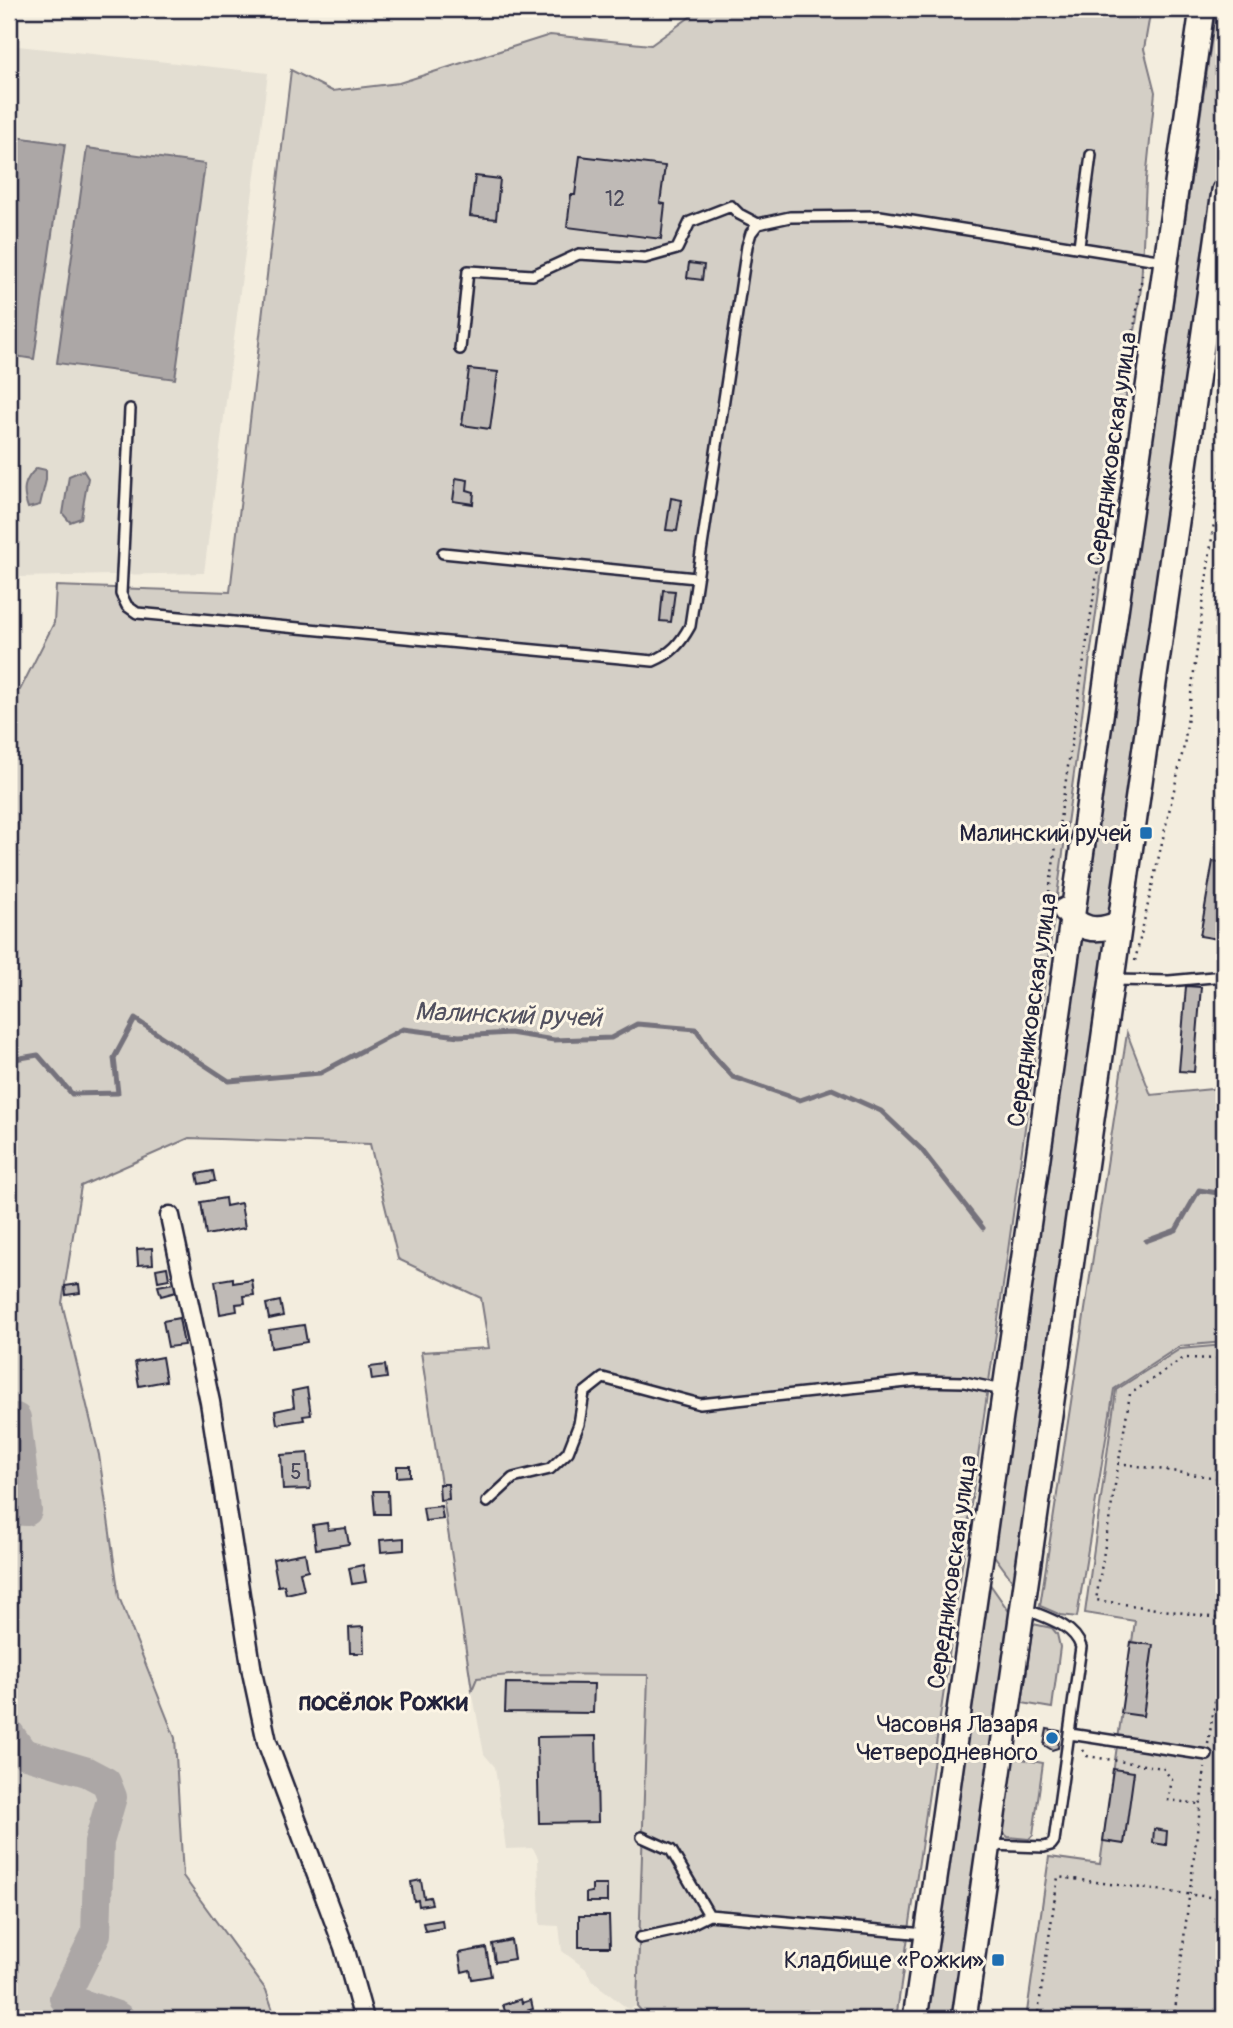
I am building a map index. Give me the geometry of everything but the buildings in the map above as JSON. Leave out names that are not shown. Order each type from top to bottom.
[{"type":"street","name":"Середниковская улица","points":[[915,2019],[1108,665],[1155,259],[1202,9]]},
{"type":"street","points":[[964,2019],[1224,191]]},
{"type":"street","points":[[1072,919],[1084,928],[1097,930],[1119,923]]},
{"type":"street","points":[[170,1216],[211,1402],[252,1672],[267,1742],[344,1947],[364,2019]]},
{"type":"lane","points":[[1079,246],[1091,155]]},
{"type":"lane","points":[[460,349],[468,271],[533,275],[579,254],[645,258],[677,249],[690,222],[731,206],[738,214],[758,224],[790,217],[880,216],[1155,259]]},
{"type":"lane","points":[[130,409],[121,594],[127,606],[137,613],[653,661],[667,655],[680,644],[690,626],[747,246],[751,233],[758,224]]},
{"type":"lane","points":[[443,554],[696,578]]},
{"type":"lane","points":[[1111,980],[1169,981],[1224,976]]},
{"type":"lane","points":[[488,1502],[513,1478],[550,1469],[568,1452],[579,1424],[584,1393],[603,1378],[700,1404],[916,1381],[964,1382],[1004,1390]]},
{"type":"lane","points":[[988,1845],[1000,1843],[1044,1847],[1054,1841],[1070,1734],[1080,1641],[1071,1630],[1021,1607]]},
{"type":"lane","points":[[1070,1734],[1207,1755]]},
{"type":"lane","points":[[642,1836],[671,1850],[709,1915]]},
{"type":"lane","points":[[640,1938],[681,1929],[709,1915],[927,1935]]},
{"type":"path","points":[[1039,961],[1155,259]]},
{"type":"path","points":[[1134,966],[1184,746],[1224,448]]},
{"type":"path","points":[[1224,1359],[1184,1358],[1130,1394],[1096,1600],[1224,1619]]},
{"type":"path","points":[[1118,1463],[1224,1479]]},
{"type":"path","points":[[1174,2019],[1200,1804],[1224,1647]]},
{"type":"path","points":[[1070,1734],[1087,1756],[1163,1768],[1172,1780],[1168,1800],[1200,1804]]},
{"type":"path","points":[[1037,2019],[1058,1877],[1224,1899]]},
{"type":"path","points":[[1038,2012],[1085,2019]]},
{"type":"shaded area","points":[[701,9],[1151,9],[1144,49],[1155,92],[1146,180],[1141,288],[1007,1258],[896,2019],[648,2019],[637,2006],[648,1675],[522,1674],[477,1678],[472,1690],[421,1352],[489,1348],[481,1298],[398,1259],[370,1144],[189,1138],[81,1186],[62,1303],[99,1455],[119,1597],[175,1738],[183,1876],[266,1990],[276,2019],[9,2019],[9,693],[20,690],[54,623],[56,586],[230,592],[291,70],[332,91],[399,83],[550,35],[651,45]]},
{"type":"shaded area","points":[[1216,9],[1224,9],[1224,161],[1015,1584],[990,1550]]},
{"type":"shaded area","points":[[9,45],[268,73],[204,573],[20,577],[9,580]]},
{"type":"shaded area","points":[[9,136],[65,144],[34,359],[9,355]]},
{"type":"shaded area","points":[[87,148],[205,164],[175,379],[57,363]]},
{"type":"shaded area","points":[[37,468],[46,470],[46,480],[40,505],[28,508],[25,486]]},
{"type":"shaded area","points":[[83,470],[88,478],[81,518],[70,522],[63,514],[69,476]]},
{"type":"shaded area","points":[[1127,1033],[1151,1095],[1212,1089],[1224,1080],[1224,1342],[1180,1346],[1114,1389],[1077,1617],[1061,1615],[1040,1606]]},
{"type":"shaded area","points":[[1224,1345],[1224,2019],[1026,2019],[1049,1857],[1100,1864],[1135,1621],[1085,1613],[1116,1390],[1180,1349]]},
{"type":"shaded area","points":[[985,1577],[1010,1613],[955,2019],[923,2019]]},
{"type":"shaded area","points":[[1033,1624],[1052,1628],[1057,1634],[1060,1647],[1052,1708],[1022,1703]]},
{"type":"shaded area","points":[[522,1674],[648,1674],[637,2006],[628,2009],[591,1980],[586,1969],[562,1951],[559,1926],[540,1925],[538,1858],[533,1848],[506,1849],[495,1767],[484,1754],[472,1690],[476,1678]]},
{"type":"shaded area","points":[[1011,1757],[1043,1763],[1033,1835],[1029,1839],[1008,1837],[1001,1831]]},
{"type":"waterway","name":"Малинский ручей","points":[[9,1060],[38,1055],[72,1094],[118,1093],[114,1058],[135,1019],[229,1081],[320,1073],[403,1029],[459,1036],[510,1033],[554,1040],[611,1038],[637,1024],[696,1029],[713,1055],[733,1077],[800,1100],[832,1089],[881,1111],[921,1149],[983,1228]]},
{"type":"waterway","name":"Малинский ручей","points":[[1146,1241],[1176,1230],[1199,1190],[1224,1194]]},
{"type":"waterway","points":[[9,1419],[16,1418],[27,1511],[9,1510]]},
{"type":"waterway","points":[[9,1733],[23,1753],[87,1772],[106,1782],[112,1797],[99,1842],[96,1934],[64,1998],[121,2019]]},
{"type":"place","name":"Малинский ручей","points":[[1146,833]]},
{"type":"place","name":"Часовня Лазаря Четверодневного","points":[[1052,1738]]},
{"type":"place","name":"Кладбище «Рожки»","points":[[998,1960]]},
{"type":"district","name":"посёлок Рожки","points":[[383,1701]]}]
